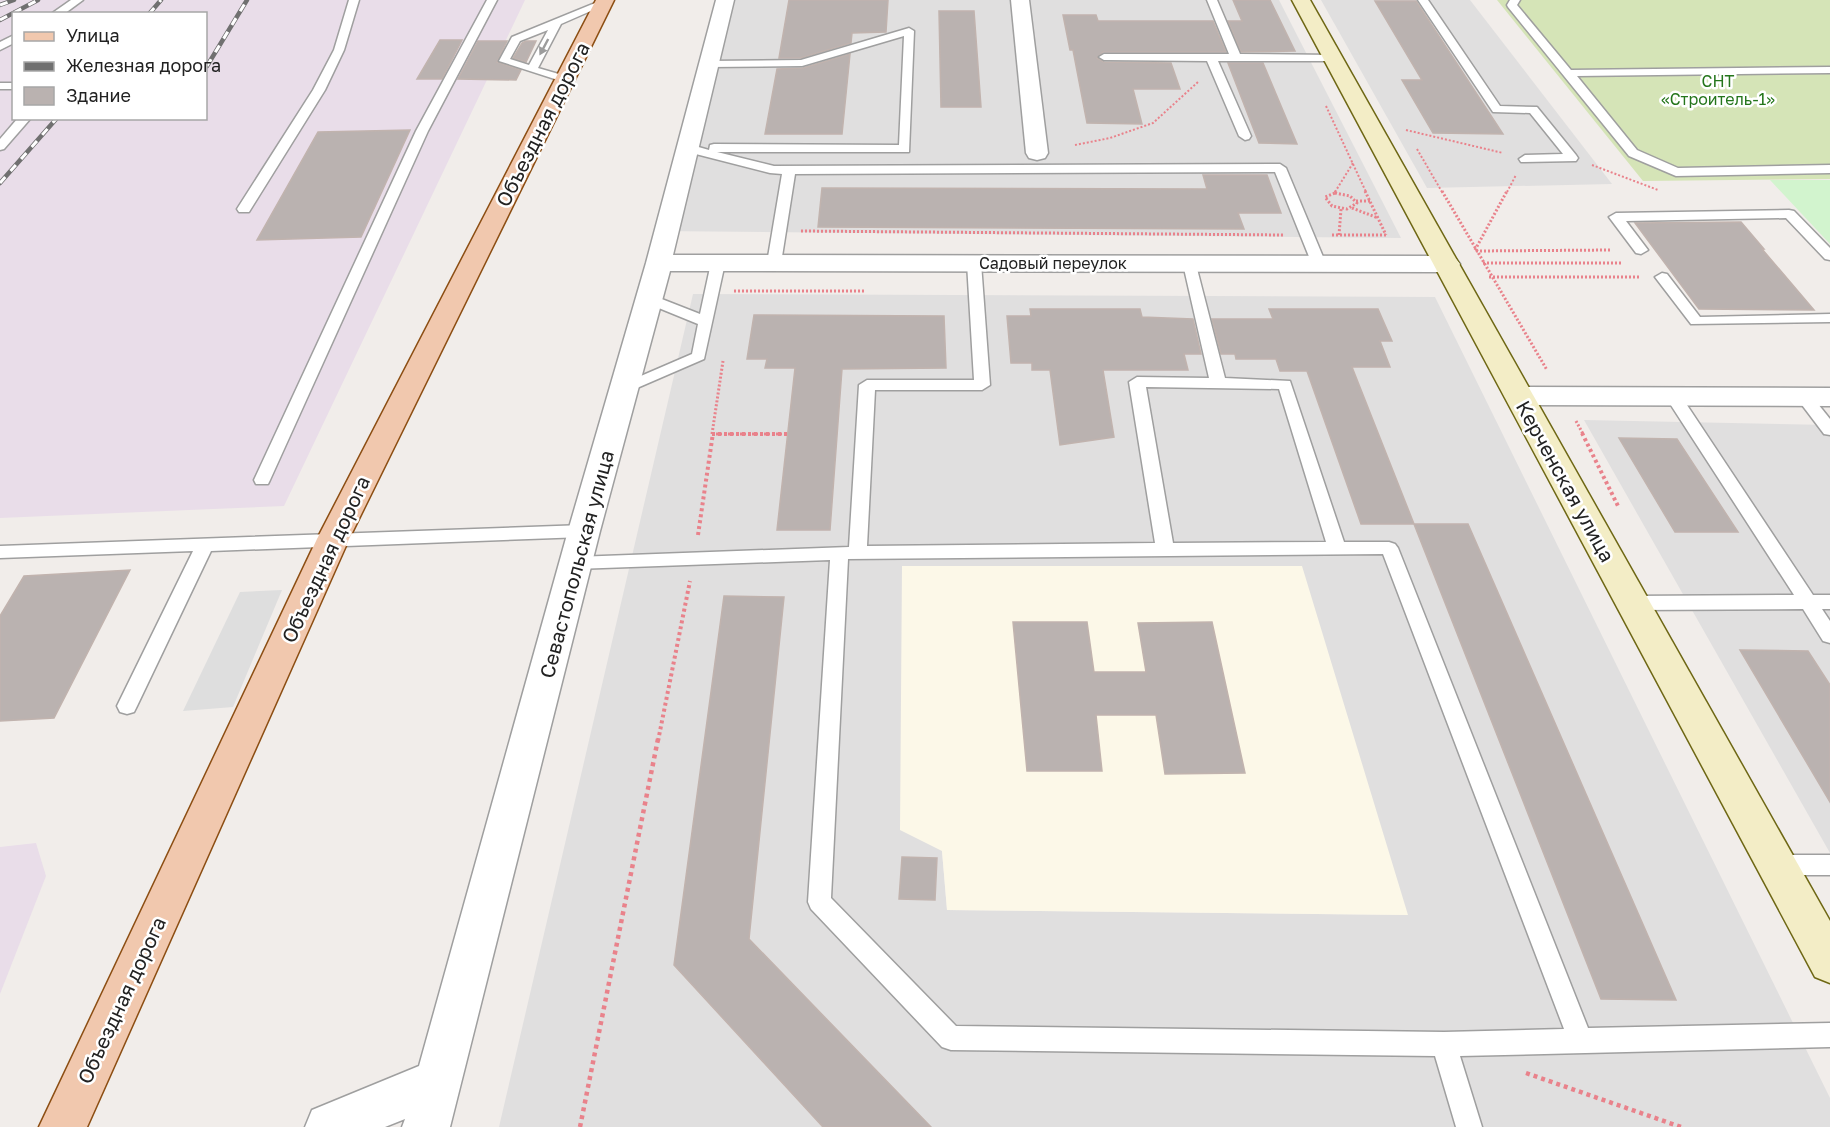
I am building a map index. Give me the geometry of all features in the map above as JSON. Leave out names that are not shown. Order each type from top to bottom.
[{"type":"main road","name":"Объездная дорога","points":[[63,1127],[333,539],[604,2]]},
{"type":"street","name":"Севастопольская улица","points":[[426,1127],[575,563],[659,262],[725,0]]},
{"type":"street","points":[[1020,0],[1037,153]]},
{"type":"street","name":"Керченская улица","points":[[1301,0],[1830,963]]},
{"type":"street","name":"Садовый переулок","points":[[659,262],[1447,264]]},
{"type":"street","points":[[1519,396],[1817,397]]},
{"type":"street","points":[[329,1127],[438,1081]]},
{"type":"lane","points":[[59,12],[78,0]]},
{"type":"lane","points":[[244,209],[319,90],[339,50],[354,0]]},
{"type":"lane","points":[[262,480],[422,131],[492,0]]},
{"type":"lane","points":[[1212,0],[1236,57]]},
{"type":"lane","points":[[1423,0],[1497,110],[1533,109],[1572,158],[1525,159]]},
{"type":"lane","points":[[1515,0],[1512,5],[1633,153],[1676,172],[1830,169]]},
{"type":"lane","points":[[536,32],[522,57],[504,61],[516,39],[536,32],[556,25],[604,2]]},
{"type":"lane","points":[[532,69],[556,25]]},
{"type":"lane","points":[[688,148],[905,149],[909,31],[802,63],[710,64]]},
{"type":"lane","points":[[522,57],[532,69],[565,79]]},
{"type":"lane","points":[[1104,57],[1212,60],[1236,57],[1333,58]]},
{"type":"lane","points":[[1212,60],[1245,136]]},
{"type":"lane","points":[[1568,73],[1830,70]]},
{"type":"lane","points":[[0,146],[23,120]]},
{"type":"lane","points":[[688,148],[774,171],[1280,168],[1319,264]]},
{"type":"lane","points":[[774,263],[789,171]]},
{"type":"lane","points":[[1641,250],[1616,217],[1789,214],[1830,256]]},
{"type":"lane","points":[[625,388],[699,356],[706,322],[727,263]]},
{"type":"lane","points":[[974,263],[982,385],[867,386],[848,553],[819,902],[951,1038],[1444,1044],[1830,1035]]},
{"type":"lane","points":[[1190,264],[1218,382]]},
{"type":"lane","points":[[1662,277],[1696,321],[1830,318]]},
{"type":"lane","points":[[649,299],[706,322]]},
{"type":"lane","points":[[1165,549],[1137,382],[1285,384],[1337,548]]},
{"type":"lane","points":[[1673,396],[1830,636]]},
{"type":"lane","points":[[1817,397],[1830,430]]},
{"type":"lane","points":[[0,552],[584,531]]},
{"type":"lane","points":[[127,706],[205,544]]},
{"type":"lane","points":[[575,563],[848,553],[1389,548],[1581,1041]]},
{"type":"lane","points":[[1633,603],[1830,602]]},
{"type":"lane","points":[[1776,865],[1830,865]]},
{"type":"lane","points":[[1444,1044],[1469,1127]]},
{"type":"path","points":[[1304,58],[1386,235],[1339,235],[1341,209]]},
{"type":"path","points":[[1037,153],[1110,138],[1153,123],[1192,89],[1212,60]]},
{"type":"path","points":[[1406,130],[1525,159],[1475,250]]},
{"type":"path","points":[[1335,193],[1353,163]]},
{"type":"path","points":[[1370,201],[1356,201],[1350,196],[1335,193],[1325,197],[1328,204],[1341,209],[1352,208],[1378,218]]},
{"type":"path","points":[[1352,208],[1357,203],[1356,201]]},
{"type":"path","points":[[779,231],[1307,235]]},
{"type":"path","points":[[1475,250],[1641,250]]},
{"type":"path","points":[[1475,250],[1491,276],[1662,277]]},
{"type":"path","points":[[727,263],[732,291]]},
{"type":"path","points":[[1483,263],[1629,263]]},
{"type":"path","points":[[580,1127],[695,559],[724,351]]},
{"type":"path","points":[[712,434],[788,434]]},
{"type":"path","points":[[1523,1072],[1681,1127]]},
{"type":"shaded area","points":[[0,0],[525,0],[284,506],[0,518]]},
{"type":"shaded area","points":[[728,0],[1279,0],[1401,238],[657,231]]},
{"type":"shaded area","points":[[1321,0],[1470,0],[1612,184],[1427,188]]},
{"type":"shaded area","points":[[693,294],[1435,297],[1830,1098],[1830,1127],[499,1127]],"holes":[[[942,851],[1407,915],[947,910]]]},
{"type":"shaded area","points":[[1584,420],[1830,425],[1830,853]]},
{"type":"shaded area","points":[[902,566],[1302,566],[1408,915],[947,910],[942,851],[900,830]]},
{"type":"shaded area","points":[[282,590],[233,707],[183,711],[240,592]]},
{"type":"shaded area","points":[[36,843],[46,876],[0,994],[0,847]]},
{"type":"green space","name":"СНТ «Строитель-1»","points":[[1497,0],[1830,0],[1830,179],[1643,181]]},
{"type":"green space","points":[[1770,180],[1830,180],[1830,244]]},
{"type":"building","points":[[789,0],[888,0],[886,32],[852,33],[851,43],[801,58],[779,58]]},
{"type":"building","points":[[1233,0],[1270,0],[1295,51],[1241,52],[1228,21],[1242,21]]},
{"type":"building","points":[[1375,1],[1416,1],[1503,134],[1433,133],[1402,80],[1422,80]]},
{"type":"building","points":[[939,11],[974,11],[981,107],[941,107]]},
{"type":"building","points":[[1063,15],[1096,15],[1098,21],[1213,21],[1226,52],[1103,52],[1097,58],[1104,62],[1171,63],[1180,89],[1133,89],[1142,124],[1087,123],[1073,50],[1070,50]]},
{"type":"building","points":[[440,40],[462,40],[442,79],[417,79]]},
{"type":"building","points":[[478,41],[507,41],[497,62],[521,70],[516,80],[458,79]]},
{"type":"building","points":[[536,41],[526,62],[513,58],[522,43]]},
{"type":"building","points":[[850,54],[842,134],[765,134],[777,69],[803,68]]},
{"type":"building","points":[[1228,63],[1263,63],[1297,144],[1259,143]]},
{"type":"building","points":[[410,130],[361,237],[257,240],[318,132]]},
{"type":"building","points":[[1203,175],[1267,175],[1281,213],[1238,213],[1244,229],[818,227],[822,188],[1207,189]]},
{"type":"building","points":[[1741,222],[1814,310],[1699,309],[1635,223]]},
{"type":"building","points":[[1030,309],[1140,309],[1142,317],[1193,319],[1201,354],[1184,354],[1188,370],[1103,370],[1114,437],[1060,445],[1050,370],[1032,370],[1032,363],[1011,363],[1007,316],[1031,316]]},
{"type":"building","points":[[1269,309],[1378,309],[1392,341],[1380,341],[1390,367],[1352,367],[1414,524],[1361,524],[1307,371],[1280,371],[1276,359],[1236,359],[1235,354],[1221,354],[1212,319],[1273,319]]},
{"type":"building","points":[[754,315],[944,316],[946,368],[842,369],[830,530],[777,530],[795,368],[765,368],[767,359],[747,359]]},
{"type":"building","points":[[1619,438],[1677,439],[1738,532],[1675,532]]},
{"type":"building","points":[[1414,524],[1468,524],[1676,1000],[1601,999]]},
{"type":"building","points":[[130,570],[54,718],[0,721],[0,616],[24,576]]},
{"type":"building","points":[[724,596],[784,597],[749,939],[931,1127],[823,1127],[674,965]]},
{"type":"building","points":[[1013,622],[1087,622],[1094,672],[1146,672],[1138,623],[1212,622],[1245,773],[1165,774],[1156,715],[1096,715],[1102,771],[1027,771]]},
{"type":"building","points":[[1740,650],[1808,651],[1830,685],[1830,802]]},
{"type":"building","points":[[902,857],[937,858],[935,900],[899,899]]},
{"type":"railway","points":[[0,5],[14,0]]},
{"type":"railway","points":[[15,12],[38,0]]},
{"type":"railway","points":[[151,12],[161,0]]},
{"type":"railway","points":[[207,66],[247,0]]},
{"type":"railway","points":[[0,20],[12,14]]},
{"type":"railway","points":[[0,183],[55,120]]}]
